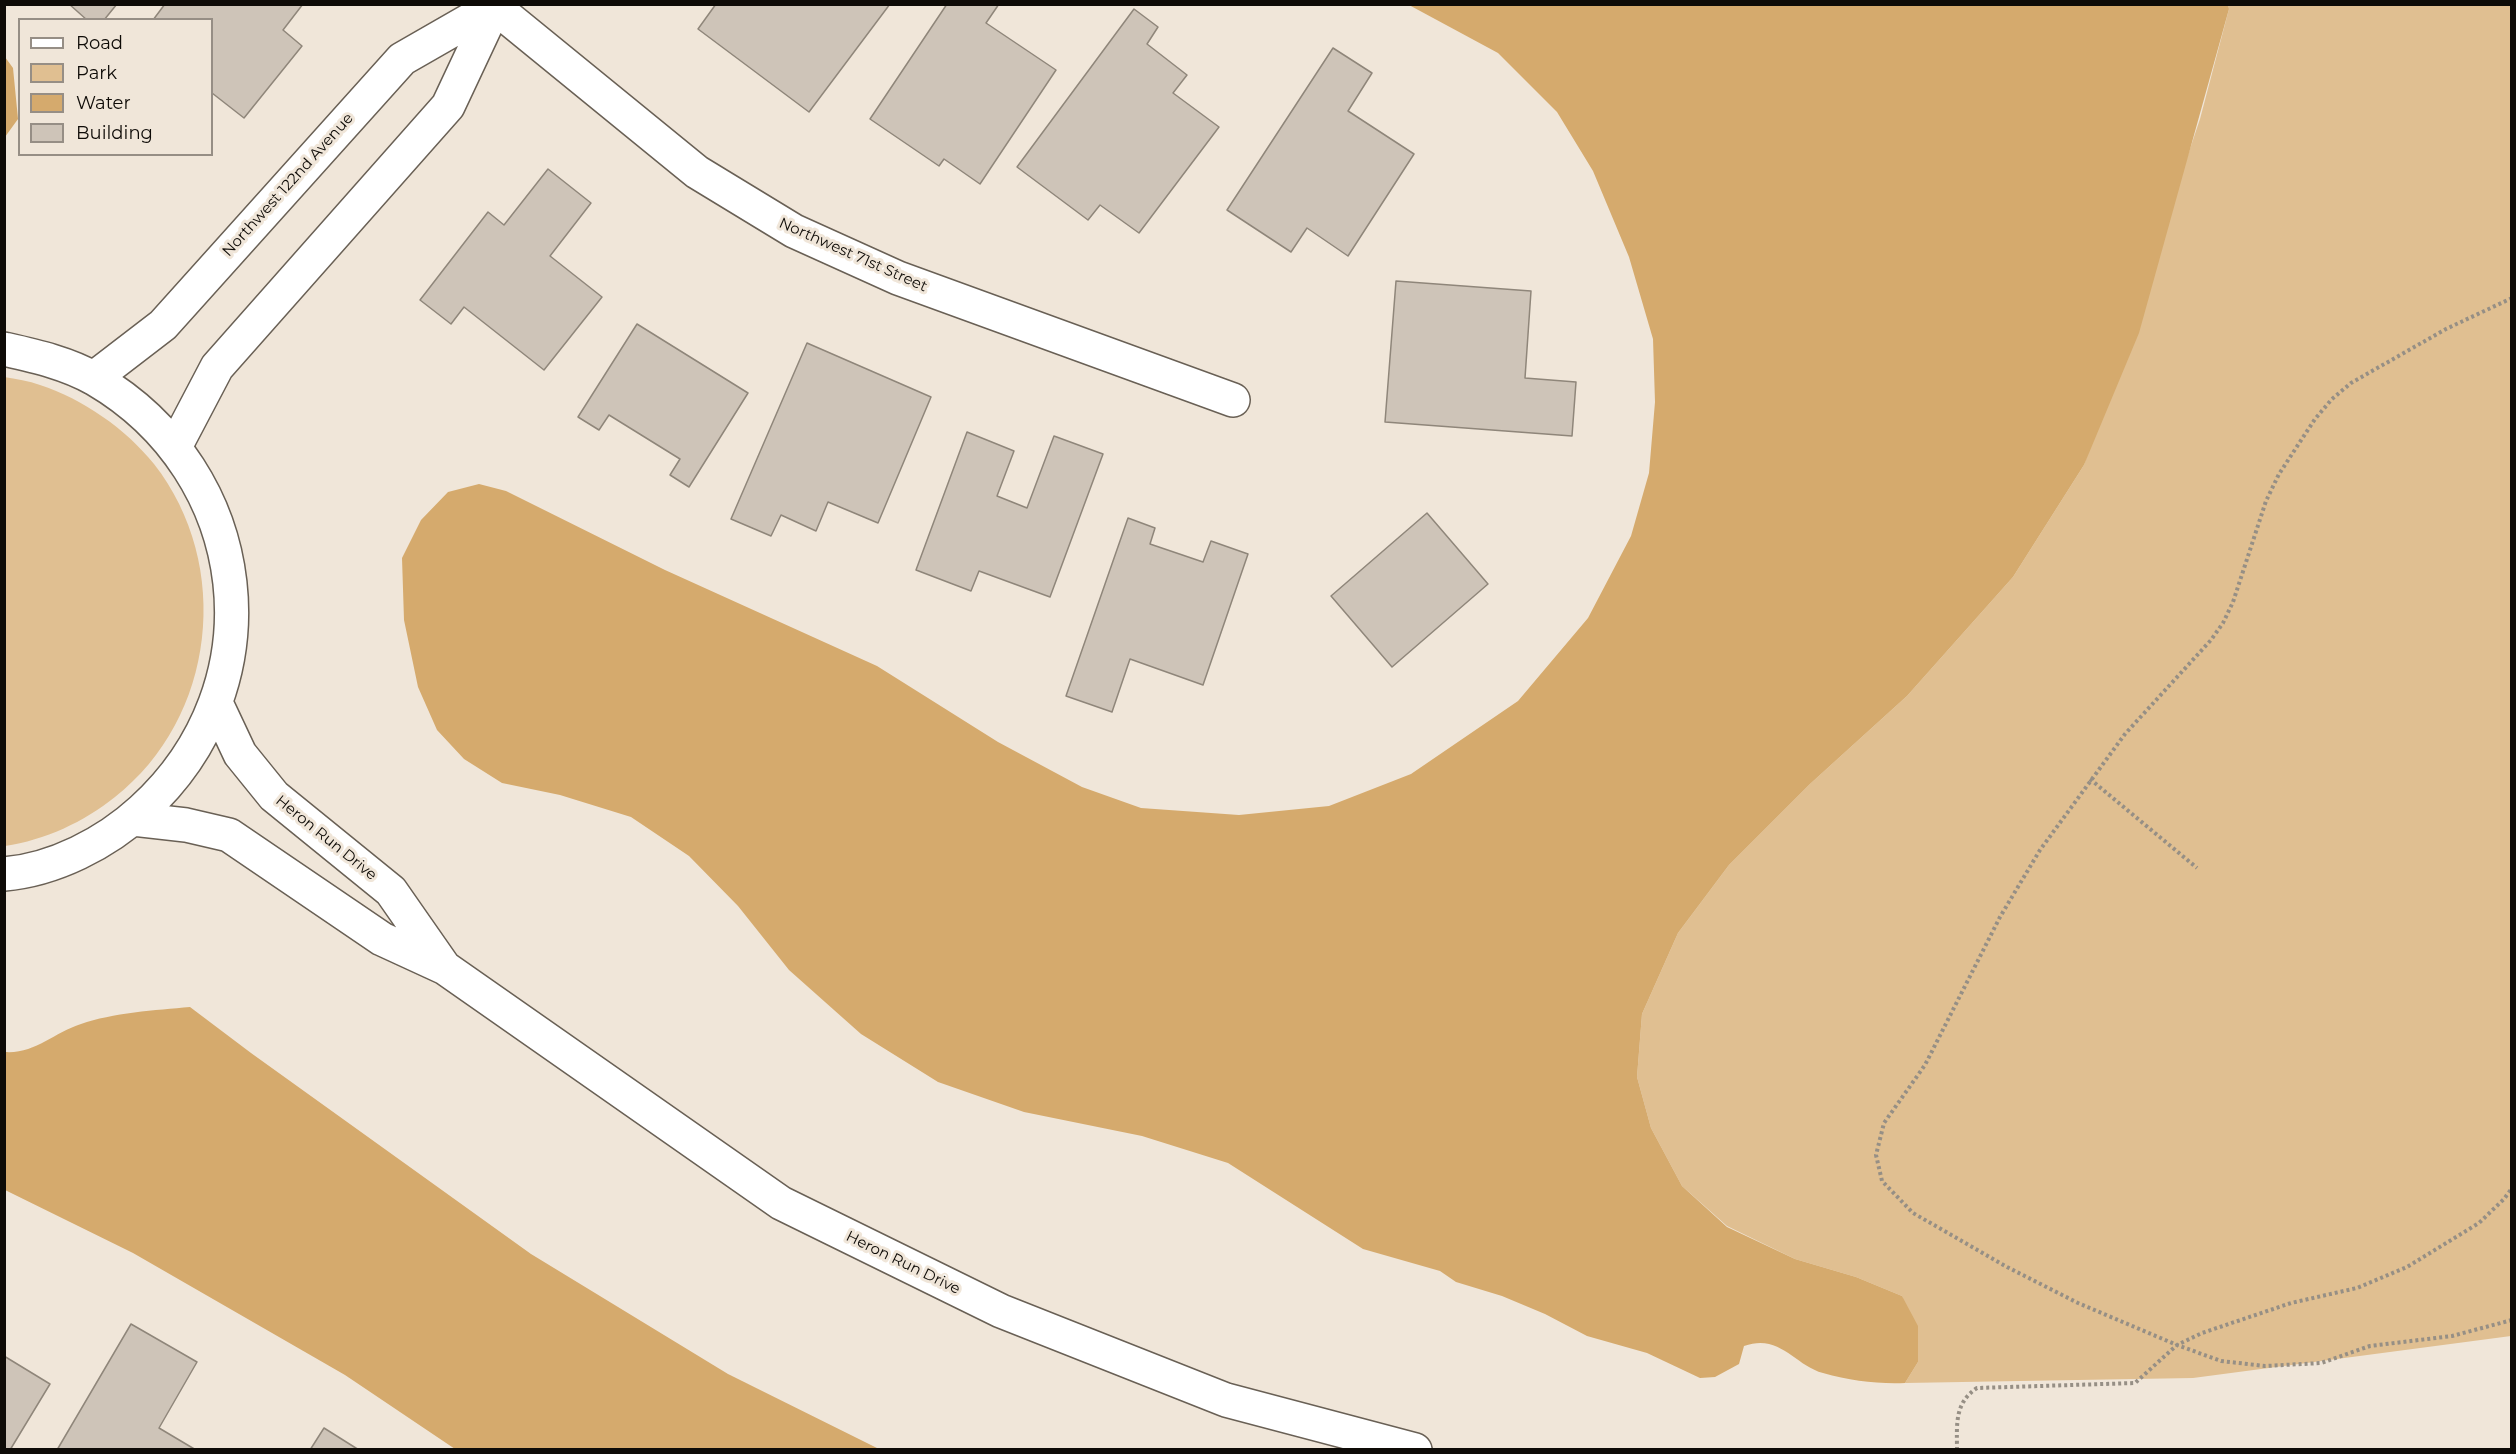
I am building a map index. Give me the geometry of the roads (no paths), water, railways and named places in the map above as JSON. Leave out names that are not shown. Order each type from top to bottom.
[{"type":"street","name":"Northwest 122nd Avenue","points":[[94,378],[163,325],[402,59],[494,6]]},
{"type":"street","name":"Northwest 71st Street","points":[[494,6],[696,172],[794,231],[898,278],[1233,400]]},
{"type":"street","points":[[175,447],[217,367],[448,106],[494,6]]},
{"type":"street","points":[[4,349],[48,359],[94,378],[137,409],[175,447],[200,485],[218,526],[229,570],[232,615],[229,659],[216,703],[202,736],[183,767],[159,795],[133,819],[95,845],[55,862],[4,874]]},
{"type":"street","name":"Heron Run Drive","points":[[216,703],[240,754],[274,796],[391,891],[445,968]]},
{"type":"street","name":"Heron Run Drive","points":[[133,819],[186,825],[229,835],[382,939],[445,968],[782,1203],[1001,1311],[1226,1400],[1415,1449]]},
{"type":"water","points":[[1409,5],[2228,5],[2229,9],[2139,333],[2084,465],[2013,577],[1907,696],[1810,784],[1729,865],[1678,933],[1642,1014],[1637,1077],[1651,1128],[1682,1186],[1727,1227],[1795,1259],[1856,1277],[1902,1296],[1918,1326],[1918,1362],[1905,1383],[1864,1381],[1823,1373],[1803,1364],[1777,1347],[1757,1343],[1744,1346],[1739,1364],[1715,1377],[1700,1378],[1647,1353],[1587,1336],[1545,1314],[1502,1296],[1456,1282],[1440,1271],[1363,1249],[1228,1163],[1142,1136],[1024,1112],[938,1082],[861,1034],[789,970],[738,906],[689,856],[631,817],[560,795],[502,783],[464,759],[437,730],[418,687],[404,620],[402,558],[421,520],[448,492],[479,484],[506,491],[665,570],[877,666],[998,742],[1082,787],[1141,808],[1239,815],[1329,806],[1411,774],[1518,701],[1588,618],[1631,536],[1649,473],[1655,402],[1653,339],[1629,257],[1593,171],[1557,112],[1498,53]]},
{"type":"water","points":[[5,57],[13,68],[18,119],[5,137]]},
{"type":"water","points":[[190,1007],[531,1254],[728,1374],[879,1449],[455,1449],[345,1375],[133,1253],[5,1190],[5,1052],[26,1050],[93,1020],[134,1012]]}]
